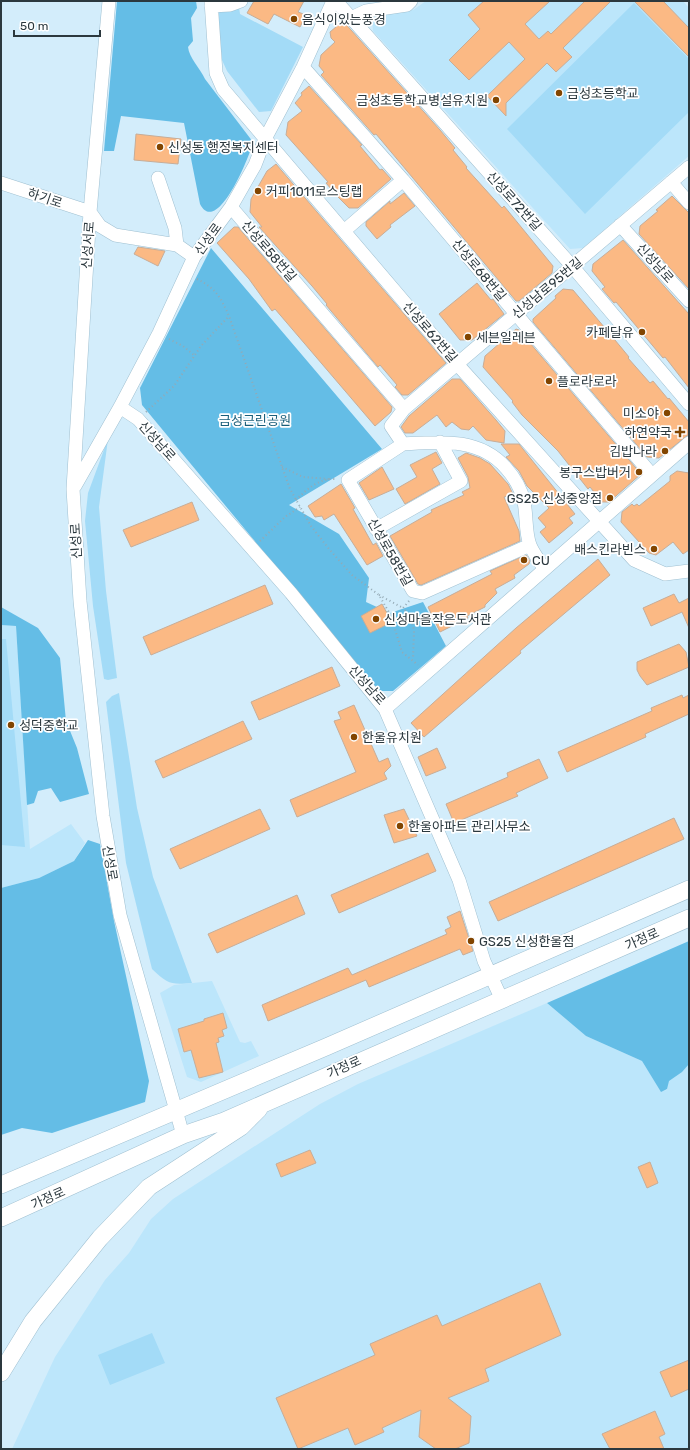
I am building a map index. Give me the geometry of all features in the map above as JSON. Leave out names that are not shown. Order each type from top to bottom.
[{"type":"main road","name":"가정로","points":[[1,1185],[689,889]]},
{"type":"main road","name":"가정로","points":[[1,1218],[183,1135],[224,1121],[268,1100],[689,918]]},
{"type":"main road","points":[[1,1373],[33,1320],[100,1238],[149,1187],[241,1127],[268,1100]]},
{"type":"street","name":"신성서로","points":[[73,489],[90,212],[109,1]]},
{"type":"street","points":[[211,4],[230,5],[241,1]]},
{"type":"street","name":"신성로","points":[[183,1135],[120,914],[106,840],[92,732],[80,602],[73,489],[120,407],[159,333],[194,257],[231,207],[255,165],[265,139],[303,67],[333,1]]},
{"type":"street","name":"신성로72번길","points":[[336,1],[572,266],[689,404]]},
{"type":"street","points":[[352,18],[366,11],[407,5],[411,1]]},
{"type":"street","name":"신성로62번길","points":[[211,4],[216,74],[223,89],[457,364],[598,522]]},
{"type":"street","name":"신성로68번길","points":[[303,67],[403,180],[652,475]]},
{"type":"street","name":"신성남로95번길","points":[[404,409],[689,167]]},
{"type":"street","points":[[158,178],[175,228],[177,245]]},
{"type":"street","points":[[344,231],[403,180]]},
{"type":"street","points":[[671,182],[689,203]]},
{"type":"street","name":"하기로","points":[[1,183],[90,212]]},
{"type":"street","name":"신성로58번길","points":[[231,207],[404,409]]},
{"type":"street","points":[[90,212],[100,226],[115,235],[177,245],[194,257]]},
{"type":"street","name":"신성남로","points":[[620,225],[689,301]]},
{"type":"street","name":"신성남로","points":[[120,407],[138,419],[291,593],[385,709],[689,443]]},
{"type":"street","points":[[403,444],[391,426],[404,409]]},
{"type":"street","points":[[376,529],[461,481],[440,442]]},
{"type":"street","points":[[348,480],[403,444],[440,442],[462,444],[486,451],[501,462],[517,481],[524,502],[530,545],[544,569]]},
{"type":"street","name":"신성로58번길","points":[[348,480],[413,591],[422,593],[530,545]]},
{"type":"street","points":[[598,522],[634,560],[665,574],[689,571]]},
{"type":"street","points":[[385,709],[459,880],[484,961],[502,1000]]},
{"type":"path","points":[[187,273],[209,285],[220,295],[229,316],[282,467],[296,500],[311,526],[338,559],[364,585],[403,608],[411,617],[414,631],[413,659]]},
{"type":"path","points":[[138,419],[174,386],[201,346],[229,316]]},
{"type":"path","points":[[159,333],[182,346],[195,356]]},
{"type":"path","points":[[282,467],[303,477],[348,480]]},
{"type":"path","points":[[296,500],[320,481],[332,479]]},
{"type":"path","points":[[253,550],[276,525],[300,507]]},
{"type":"path","points":[[403,608],[417,592]]},
{"type":"path","points":[[379,595],[391,616],[402,652],[413,659],[426,672]]},
{"type":"shaded area","name":"금성초등학교","points":[[426,1],[683,1],[689,8],[689,156],[583,248],[570,249],[373,31],[372,20],[383,13],[413,10]]},
{"type":"shaded area","points":[[634,3],[689,59],[689,112],[585,214],[507,129]]},
{"type":"shaded area","points":[[239,7],[240,14],[303,47],[271,111],[259,112],[227,71],[222,60],[217,9]]},
{"type":"shaded area","points":[[108,439],[99,507],[106,591],[117,678],[108,680],[104,679],[93,606],[85,521],[88,493]]},
{"type":"shaded area","name":"성덕중학교","points":[[1,625],[16,626],[30,849],[71,824],[85,843],[74,861],[39,878],[1,888]]},
{"type":"shaded area","points":[[1,639],[6,639],[25,847],[1,845]]},
{"type":"shaded area","points":[[119,693],[137,808],[153,877],[192,983],[179,984],[166,981],[152,969],[126,863],[106,702],[112,696]]},
{"type":"shaded area","points":[[689,942],[689,1449],[12,1449],[55,1357],[105,1280],[129,1253],[151,1219],[173,1199],[320,1104],[358,1084],[547,1003],[586,1036],[642,1061],[661,1091],[667,1090],[616,973]]},
{"type":"shaded area","points":[[212,981],[240,1042],[245,1043],[251,1041],[259,1056],[201,1082],[187,1077],[160,993],[174,985]]},
{"type":"shaded area","points":[[152,1333],[165,1363],[110,1385],[98,1355]]},
{"type":"green space","points":[[117,1],[196,1],[197,8],[191,18],[193,41],[188,47],[190,55],[205,79],[253,142],[246,162],[232,191],[223,203],[215,210],[207,211],[200,204],[184,123],[121,116],[114,151],[104,151]]},
{"type":"green space","name":"금성근린공원","points":[[211,248],[382,449],[289,505],[339,534],[369,578],[366,602],[390,613],[423,602],[446,646],[393,691],[379,691],[142,405],[140,388]]},
{"type":"green space","points":[[1,607],[38,628],[60,658],[66,721],[77,748],[89,794],[60,802],[51,788],[38,791],[34,803],[27,805],[16,626],[1,625]]},
{"type":"green space","points":[[88,840],[100,844],[114,921],[149,1081],[145,1102],[52,1133],[22,1128],[1,1135],[1,888],[39,878],[74,861]]},
{"type":"green space","points":[[689,941],[689,1064],[682,1072],[669,1081],[667,1089],[661,1092],[642,1061],[586,1036],[547,1003]]},
{"type":"building","points":[[254,1],[304,1],[298,12],[306,15],[300,27],[274,14],[268,24],[247,13]]},
{"type":"building","points":[[484,1],[550,1],[525,24],[539,39],[548,31],[551,34],[585,1],[611,1],[563,48],[572,57],[556,72],[547,63],[506,103],[506,116],[487,96],[525,59],[509,42],[469,80],[449,60],[480,29],[468,15]]},
{"type":"building","points":[[634,1],[663,1],[689,28],[689,57]]},
{"type":"building","points":[[343,21],[440,130],[455,148],[453,150],[467,167],[466,168],[502,208],[504,206],[553,266],[552,273],[519,301],[516,301],[376,134],[374,135],[321,75],[324,72],[319,66],[321,55],[335,42],[331,38],[330,32]]},
{"type":"building","points":[[309,86],[362,145],[360,146],[380,170],[382,169],[391,179],[358,208],[349,208],[337,196],[326,183],[328,182],[286,135],[288,122],[302,111],[295,103],[302,95],[301,93]]},
{"type":"building","points":[[136,134],[181,139],[178,164],[134,160]]},
{"type":"building","points":[[276,164],[446,363],[408,395],[402,395],[395,387],[397,385],[380,365],[378,367],[312,286],[259,227],[262,227],[250,212],[251,199],[267,171]]},
{"type":"building","points":[[404,193],[415,206],[390,225],[391,227],[377,239],[366,226],[366,222],[390,201],[390,204]]},
{"type":"building","points":[[672,196],[689,213],[689,289],[639,234],[640,226],[658,211],[656,210]]},
{"type":"building","points":[[234,227],[238,227],[392,407],[391,412],[375,426],[275,309],[272,311],[249,279],[217,243]]},
{"type":"building","points":[[623,240],[689,314],[689,388],[665,357],[663,358],[616,302],[614,303],[602,289],[605,287],[592,271],[593,264]]},
{"type":"building","points":[[138,247],[165,251],[158,266],[134,254]]},
{"type":"building","points":[[477,283],[491,300],[493,299],[504,314],[472,340],[460,340],[439,314]]},
{"type":"building","points":[[563,289],[573,290],[629,357],[628,358],[650,383],[653,381],[689,422],[688,435],[659,458],[647,457],[533,322],[533,319],[556,298],[555,296]]},
{"type":"building","points":[[516,329],[519,330],[641,474],[609,502],[602,502],[590,487],[588,489],[558,451],[522,415],[512,402],[513,401],[483,367],[485,356]]},
{"type":"building","points":[[452,379],[460,379],[505,431],[504,443],[486,440],[473,426],[469,430],[461,429],[452,422],[446,427],[437,415],[413,433],[405,433],[401,427],[409,416]]},
{"type":"building","points":[[501,444],[519,444],[575,514],[569,518],[573,523],[549,543],[540,532],[546,527],[538,518],[549,508],[527,486],[519,471],[506,457],[510,455]]},
{"type":"building","points":[[436,452],[442,463],[432,469],[440,484],[405,504],[396,489],[417,477],[410,465]]},
{"type":"building","points":[[466,453],[480,458],[490,464],[508,484],[513,494],[504,497],[519,531],[520,541],[421,585],[418,584],[390,536],[432,512],[431,510],[464,495],[462,492],[470,488],[468,477],[458,458]]},
{"type":"building","points":[[382,467],[394,489],[369,500],[359,483]]},
{"type":"building","points":[[677,471],[689,473],[689,550],[683,554],[673,542],[656,555],[649,553],[621,522],[622,512],[632,504],[634,506],[637,504],[639,506],[670,481],[670,476]]},
{"type":"building","points":[[341,484],[355,508],[353,509],[373,545],[376,543],[383,556],[367,565],[334,514],[324,520],[322,516],[315,517],[308,506]]},
{"type":"building","points":[[192,502],[199,520],[131,547],[123,530]]},
{"type":"building","points":[[526,555],[530,561],[529,564],[514,575],[515,578],[495,589],[497,593],[485,605],[485,607],[467,616],[468,618],[440,632],[428,607],[492,574],[490,571]]},
{"type":"building","points":[[598,559],[610,575],[520,651],[521,653],[424,737],[411,723],[516,628]]},
{"type":"building","points":[[265,585],[273,604],[151,655],[143,637]]},
{"type":"building","points":[[674,594],[679,603],[689,598],[689,628],[682,612],[651,626],[643,608]]},
{"type":"building","name":"신성마을작은도서관","points":[[382,604],[392,622],[370,633],[361,616]]},
{"type":"building","points":[[679,644],[686,652],[689,667],[647,685],[637,670],[637,662]]},
{"type":"building","points":[[332,667],[340,686],[259,720],[251,702]]},
{"type":"building","points":[[682,695],[683,698],[689,695],[689,714],[645,734],[646,737],[567,772],[558,752],[652,711],[651,708]]},
{"type":"building","points":[[354,705],[379,762],[388,758],[391,766],[384,773],[387,779],[297,817],[290,800],[356,772],[334,721],[341,719],[338,712]]},
{"type":"building","points":[[243,721],[252,739],[163,778],[155,761]]},
{"type":"building","points":[[437,748],[446,768],[426,776],[418,757]]},
{"type":"building","points":[[539,759],[548,778],[516,793],[518,796],[454,823],[446,804],[508,777],[507,773]]},
{"type":"building","points":[[260,809],[270,829],[180,869],[170,849]]},
{"type":"building","name":"한울아파트 관리사무소","points":[[404,809],[417,836],[394,843],[384,815]]},
{"type":"building","points":[[674,818],[684,839],[498,921],[489,902]]},
{"type":"building","points":[[428,853],[436,871],[339,913],[331,895]]},
{"type":"building","points":[[297,895],[305,914],[217,953],[208,934]]},
{"type":"building","points":[[460,911],[473,951],[463,955],[460,949],[369,987],[366,980],[268,1021],[262,1005],[348,968],[352,975],[447,934],[445,930],[451,927],[447,917]]},
{"type":"building","points":[[223,1013],[227,1028],[222,1030],[224,1036],[218,1038],[219,1042],[216,1043],[223,1072],[199,1078],[191,1050],[184,1052],[178,1029]]},
{"type":"building","points":[[310,1150],[316,1163],[281,1177],[276,1164]]},
{"type":"building","points":[[650,1162],[658,1183],[647,1188],[638,1167]]},
{"type":"building","points":[[540,1283],[561,1335],[485,1369],[489,1381],[448,1398],[471,1416],[469,1443],[455,1449],[436,1449],[419,1437],[421,1410],[382,1428],[384,1432],[355,1445],[348,1428],[298,1449],[276,1398],[375,1355],[370,1344],[437,1315],[442,1326]]},
{"type":"building","points":[[689,1360],[689,1389],[671,1397],[660,1372]]},
{"type":"building","points":[[655,1411],[665,1434],[659,1437],[664,1449],[610,1449],[602,1434]]},
{"type":"place","name":"음식이있는풍경","points":[[294,19]]},
{"type":"place","name":"금성초등학교","points":[[559,93]]},
{"type":"place","name":"금성초등학교병설유치원","points":[[496,100]]},
{"type":"place","name":"신성동 행정복지센터","points":[[160,147]]},
{"type":"place","name":"커피1011로스팅랩","points":[[258,191]]},
{"type":"place","name":"카페달유","points":[[642,332]]},
{"type":"place","name":"세븐일레븐","points":[[468,337]]},
{"type":"place","name":"플로라로라","points":[[549,381]]},
{"type":"place","name":"미소야","points":[[667,413]]},
{"type":"place","name":"하연약국","points":[[680,432]]},
{"type":"place","name":"김밥나라","points":[[665,451]]},
{"type":"place","name":"봉구스밥버거","points":[[639,472]]},
{"type":"place","name":"GS25 신성중앙점","points":[[610,498]]},
{"type":"place","name":"배스킨라빈스","points":[[654,549]]},
{"type":"place","name":"CU","points":[[524,560]]},
{"type":"place","name":"신성마을작은도서관","points":[[376,619]]},
{"type":"place","name":"성덕중학교","points":[[11,725]]},
{"type":"place","name":"한울유치원","points":[[354,737]]},
{"type":"place","name":"한울아파트 관리사무소","points":[[400,826]]},
{"type":"place","name":"GS25 신성한울점","points":[[471,941]]}]
